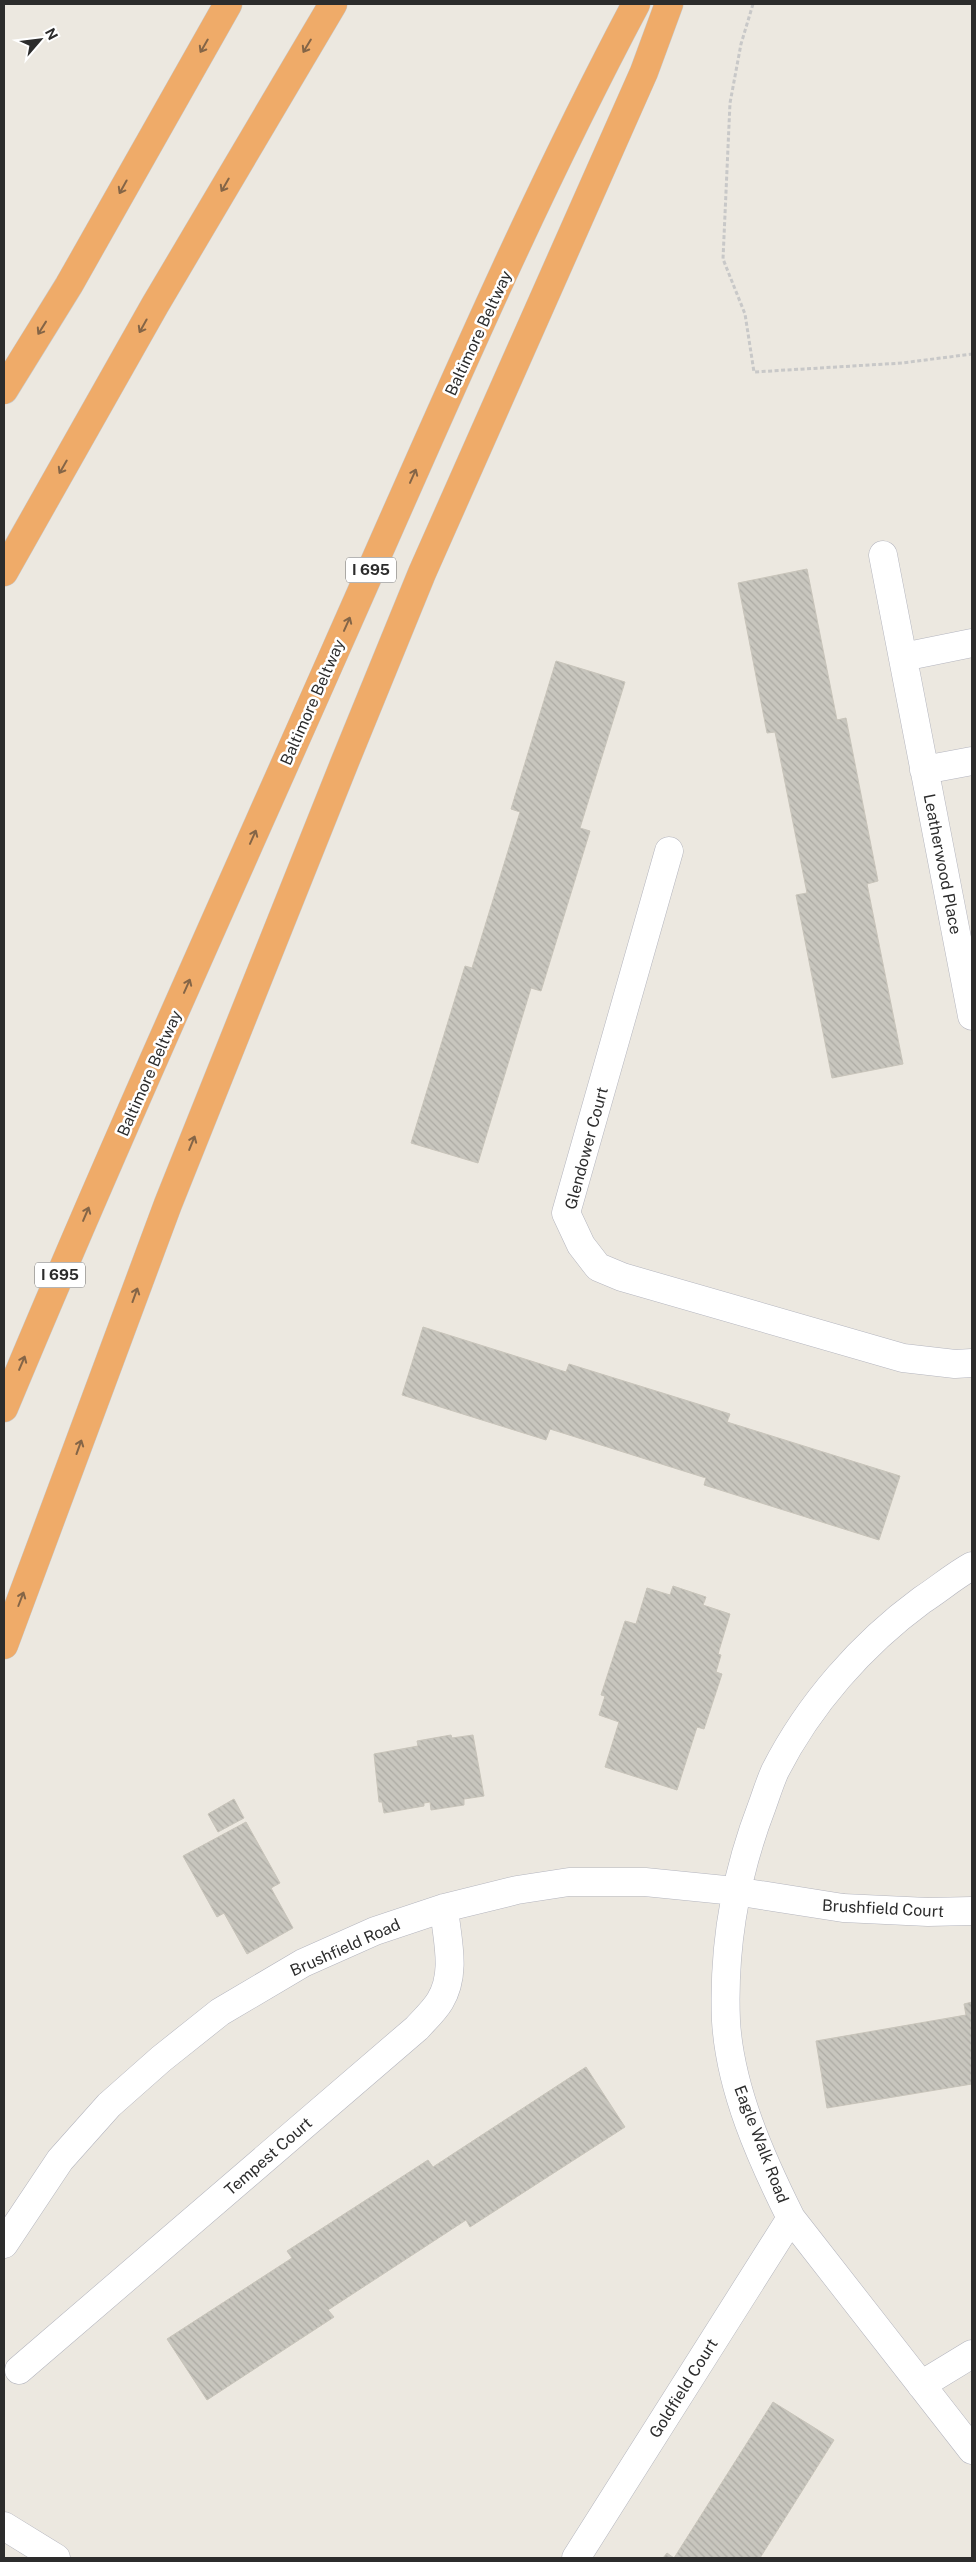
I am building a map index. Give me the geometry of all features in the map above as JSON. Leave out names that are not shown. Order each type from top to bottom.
[{"type":"highway","points":[[4,390],[69,285],[228,4]]},
{"type":"highway","points":[[4,572],[160,296],[332,4]]},
{"type":"highway","name":"Baltimore Beltway","points":[[4,1408],[94,1196],[476,334],[595,81],[636,4]]},
{"type":"highway","points":[[4,1645],[168,1204],[344,764],[426,564],[644,72],[669,4]]},
{"type":"street","name":"Leatherwood Place","points":[[883,555],[972,1016]]},
{"type":"street","points":[[903,657],[972,643]]},
{"type":"street","points":[[924,770],[972,761]]},
{"type":"street","name":"Glendower Court","points":[[669,851],[566,1213],[581,1244],[598,1267],[622,1277],[904,1358],[955,1364],[972,1363]]},
{"type":"street","name":"Eagle Walk Road","points":[[972,1566],[893,1621],[848,1664],[807,1719],[775,1771],[754,1826],[735,1890],[728,1936],[726,2022],[735,2074],[767,2168],[791,2218],[972,2450]]},
{"type":"street","name":"Brushfield Road","points":[[4,2244],[60,2160],[109,2105],[161,2059],[220,2012],[303,1963],[375,1931],[444,1908],[517,1890],[569,1882],[645,1882],[735,1890]]},
{"type":"street","name":"Brushfield Court","points":[[735,1890],[843,1908],[928,1912],[972,1911]]},
{"type":"street","name":"Tempest Court","points":[[19,2370],[416,2028],[439,2002],[449,1982],[450,1962],[444,1908]]},
{"type":"street","name":"Goldfield Court","points":[[576,2558],[791,2218]]},
{"type":"street","points":[[921,2385],[972,2354]]},
{"type":"street","points":[[4,2526],[56,2558]]},
{"type":"path","points":[[753,4],[741,44],[730,103],[723,259],[745,314],[754,372],[902,363],[972,354]]},
{"type":"building","points":[[807,569],[837,720],[846,718],[878,881],[867,884],[903,1064],[832,1078],[796,895],[807,893],[775,732],[767,733],[738,583]]},
{"type":"building","points":[[556,661],[625,682],[580,828],[590,831],[541,991],[531,988],[478,1163],[411,1143],[465,966],[472,968],[520,812],[511,809]]},
{"type":"building","points":[[423,1327],[566,1372],[569,1364],[730,1414],[727,1422],[900,1476],[879,1540],[704,1485],[706,1478],[550,1429],[546,1440],[402,1395]]},
{"type":"building","points":[[673,1586],[706,1597],[703,1605],[730,1614],[718,1654],[721,1655],[716,1672],[722,1674],[704,1729],[697,1727],[677,1790],[605,1767],[619,1722],[599,1715],[605,1696],[601,1695],[625,1621],[636,1624],[647,1588],[670,1595]]},
{"type":"building","points":[[451,1735],[452,1738],[473,1735],[484,1796],[464,1799],[464,1805],[431,1810],[430,1802],[424,1803],[424,1806],[384,1813],[382,1802],[379,1802],[374,1754],[418,1746],[417,1741]]},
{"type":"building","points":[[234,1799],[244,1818],[218,1832],[208,1814]]},
{"type":"building","points":[[246,1822],[280,1883],[271,1888],[293,1928],[247,1954],[224,1913],[217,1917],[183,1856]]},
{"type":"building","points":[[972,2002],[972,2084],[827,2108],[816,2041],[966,2015],[964,2004]]},
{"type":"building","points":[[586,2067],[625,2127],[470,2227],[466,2220],[328,2310],[334,2317],[207,2400],[167,2339],[292,2258],[287,2251],[428,2160],[433,2167]]},
{"type":"building","points":[[773,2402],[834,2440],[760,2558],[674,2558]]},
{"type":"building","points":[[667,2553],[674,2558],[663,2558]]}]
